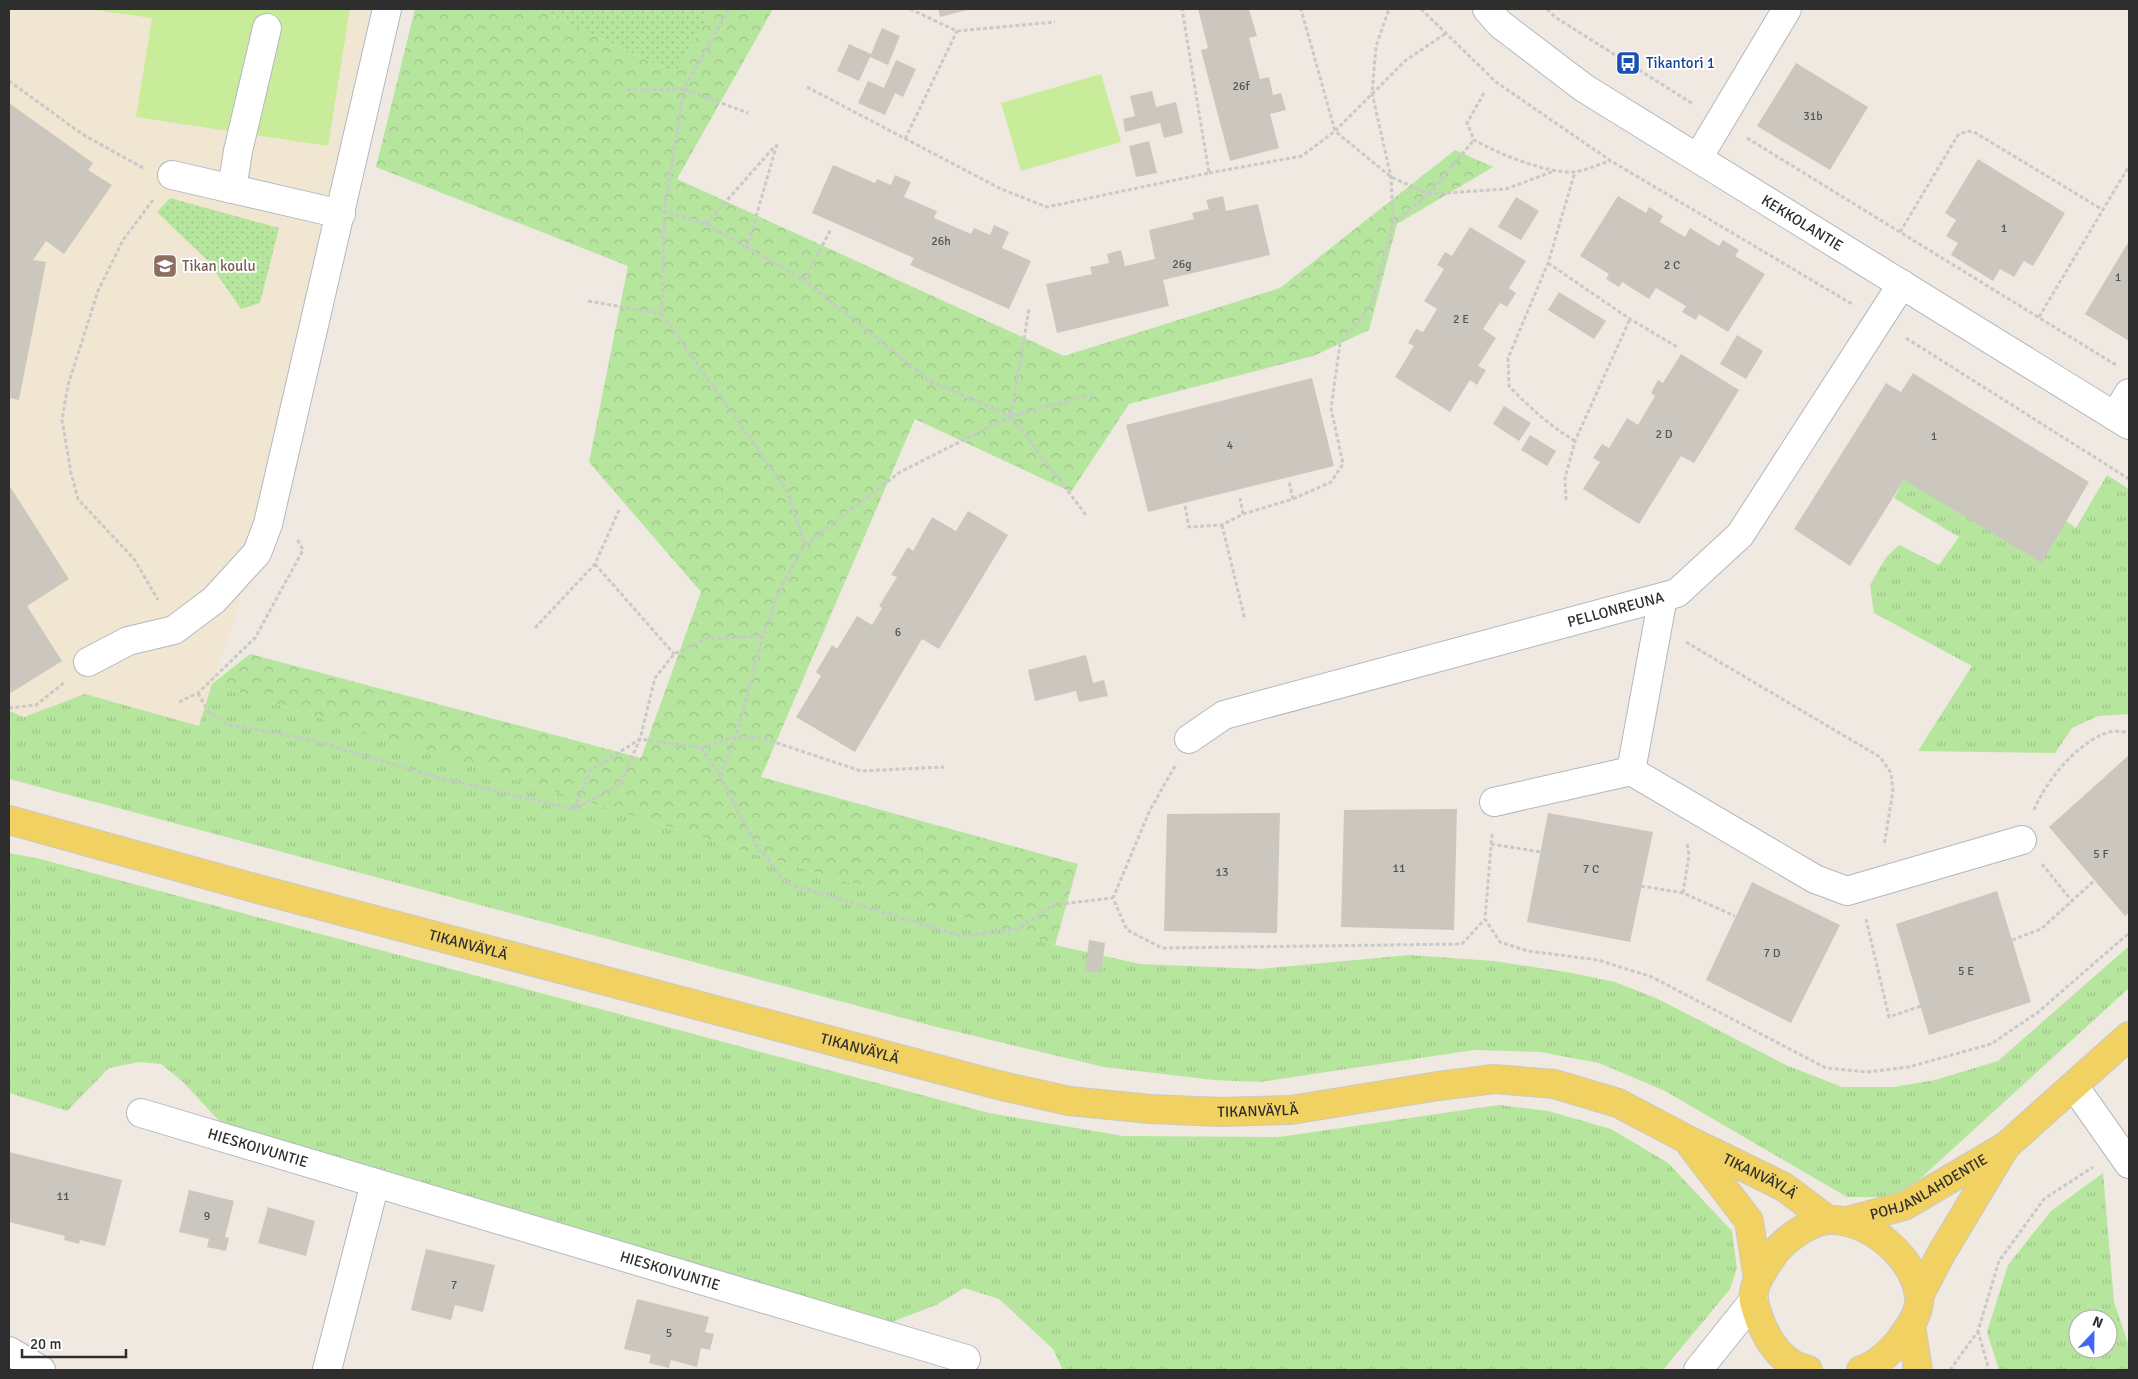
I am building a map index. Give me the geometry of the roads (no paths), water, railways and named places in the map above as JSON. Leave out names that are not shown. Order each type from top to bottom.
[{"type":"main road","name":"TIKANVÄYLÄ","points":[[9,820],[277,894],[969,1077],[1069,1101],[1150,1110],[1220,1112],[1290,1110],[1494,1079],[1554,1084],[1618,1103],[1784,1187],[1837,1220],[1883,1239],[1905,1262],[1919,1296]]},
{"type":"main road","name":"TIKANVÄYLÄ","points":[[9,824],[38,828]]},
{"type":"main road","name":"POHJANLAHDENTIE","points":[[1756,1290],[1778,1248],[1797,1231],[1837,1220],[1904,1206],[2006,1146],[2129,1036]]},
{"type":"main road","name":"TIKANVÄYLÄ","points":[[1688,1140],[1749,1221],[1756,1290],[1762,1324],[1771,1344],[1794,1365],[1802,1369]]},
{"type":"main road","name":"POHJANLAHDENTIE","points":[[1910,1326],[1917,1310],[1919,1296],[1941,1254],[2006,1146]]},
{"type":"main road","points":[[1861,1370],[1885,1356],[1910,1326]]},
{"type":"main road","points":[[1910,1326],[1918,1370]]},
{"type":"street","points":[[88,662],[128,641],[174,630],[214,600],[256,553],[268,524],[387,9]]},
{"type":"street","name":"KEKKOLANTIE","points":[[1487,9],[1500,24],[1584,88],[2122,421]]},
{"type":"street","points":[[1698,158],[1787,9]]},
{"type":"street","points":[[232,189],[238,151],[267,28]]},
{"type":"street","points":[[172,175],[341,214]]},
{"type":"street","name":"PELLONREUNA","points":[[1189,739],[1224,715],[1677,593],[1740,535],[1902,284]]},
{"type":"street","points":[[2122,421],[2129,393]]},
{"type":"street","points":[[1630,771],[1663,597]]},
{"type":"street","points":[[1494,802],[1630,771],[1815,879],[1847,891],[2022,840]]},
{"type":"street","points":[[2074,1086],[2124,1157]]},
{"type":"street","name":"HIESKOIVUNTIE","points":[[140,1113],[966,1359]]},
{"type":"street","points":[[327,1370],[375,1183]]},
{"type":"street","points":[[1698,1370],[1756,1290]]},
{"type":"street","points":[[9,1351],[41,1370]]},
{"type":"place","name":"Tikantori 1","points":[[1628,63]]},
{"type":"place","name":"Tikan koulu","points":[[165,266]]}]
